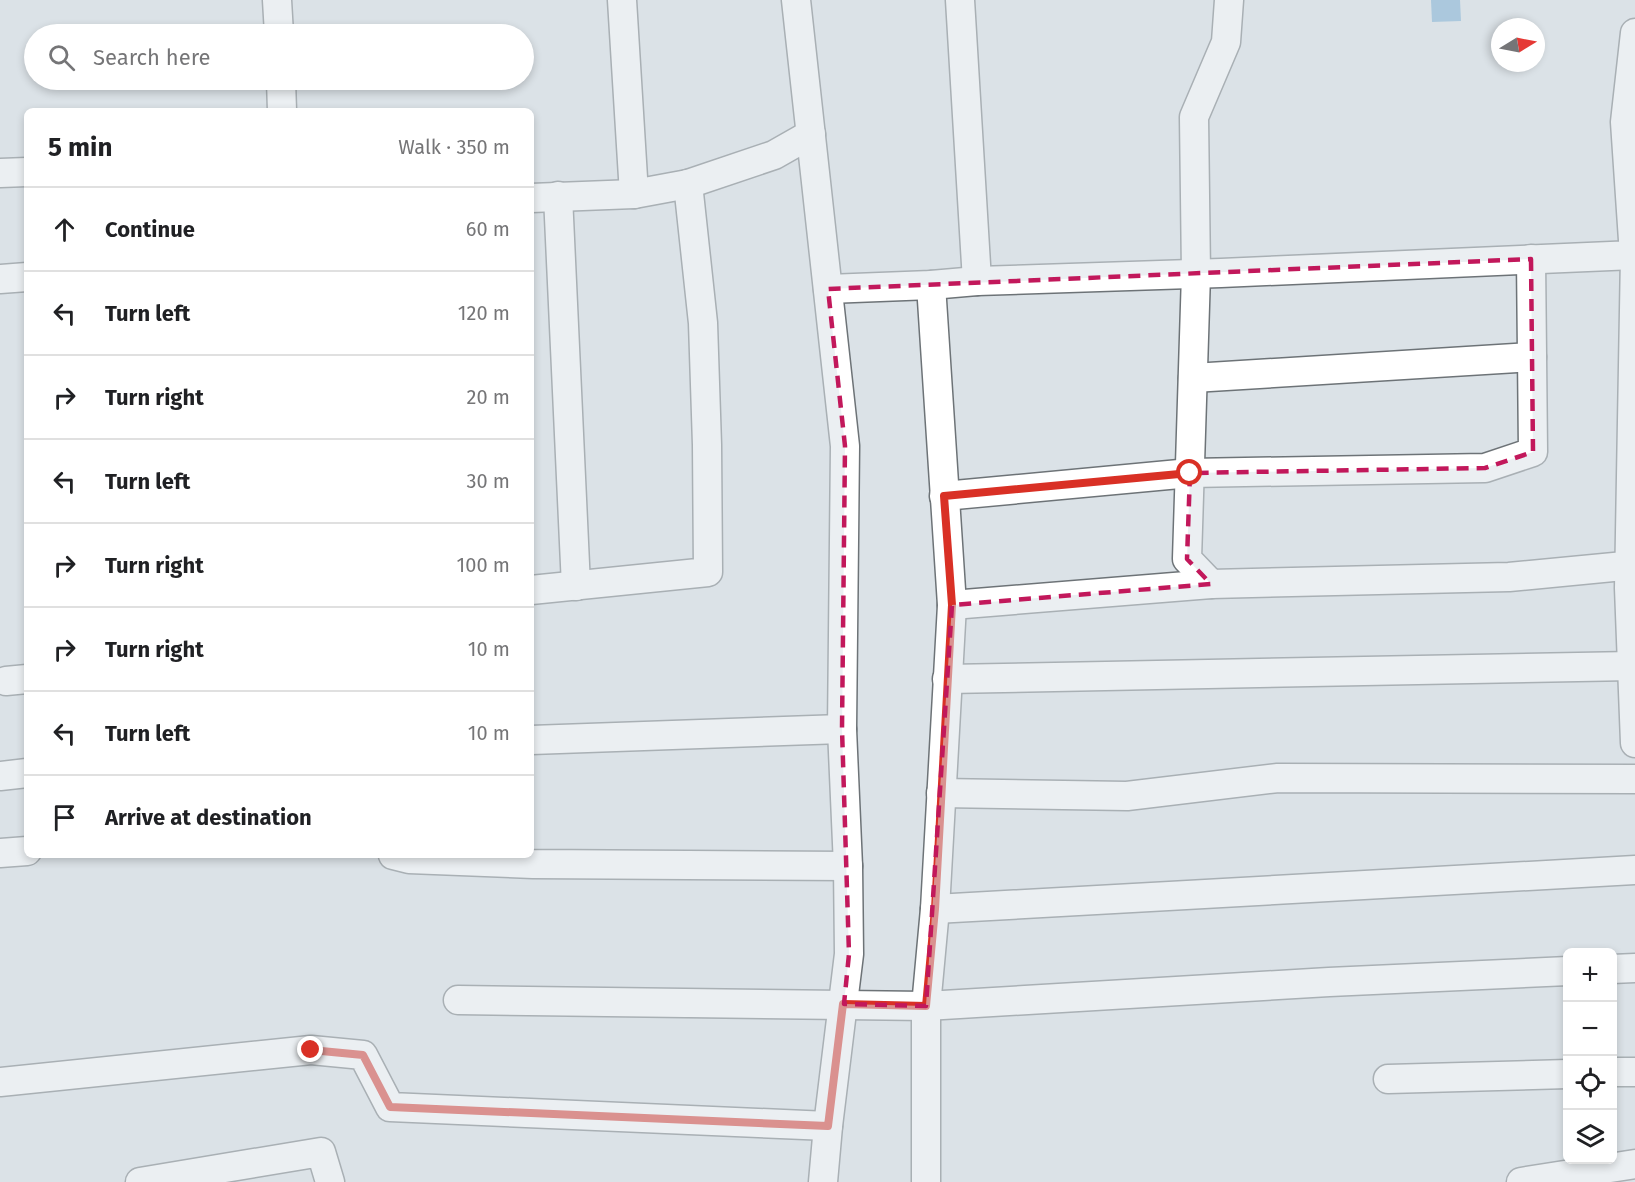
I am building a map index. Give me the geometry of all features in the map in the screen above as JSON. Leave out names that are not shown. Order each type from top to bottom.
[{"type":"street","points":[[277,0],[278,24]]},
{"type":"street","points":[[622,0],[633,194]]},
{"type":"street","points":[[796,0],[845,446],[842,729],[849,954],[823,1182]]},
{"type":"street","points":[[960,0],[977,281]]},
{"type":"street","points":[[1211,584],[1187,559],[1196,274],[1194,117],[1226,42],[1228,0]]},
{"type":"street","points":[[1635,33],[1625,122],[1635,255],[1632,565],[1635,743]]},
{"type":"street","points":[[281,90],[282,108]]},
{"type":"street","points":[[576,586],[544,197],[633,194],[688,184],[774,155],[811,134]]},
{"type":"street","points":[[0,173],[24,172]]},
{"type":"street","points":[[534,590],[708,572],[703,323],[688,184]]},
{"type":"street","points":[[828,289],[1635,255]]},
{"type":"street","points":[[944,496],[1190,473],[1485,468],[1533,452],[1531,259]]},
{"type":"street","points":[[0,279],[24,277]]},
{"type":"street","points":[[926,1182],[926,1006],[935,909],[952,605],[931,285]]},
{"type":"street","points":[[1193,378],[1532,357]]},
{"type":"street","points":[[952,605],[1211,584],[1509,577],[1632,565]]},
{"type":"street","points":[[947,679],[1632,666]]},
{"type":"street","points":[[534,740],[842,729]]},
{"type":"street","points":[[0,776],[24,773]]},
{"type":"street","points":[[941,793],[1127,796],[1278,778],[1635,779]]},
{"type":"street","points":[[0,854],[24,851]]},
{"type":"street","points":[[405,858],[533,864],[848,866]]},
{"type":"street","points":[[935,909],[1635,870]]},
{"type":"street","points":[[1617,969],[1635,968]]},
{"type":"street","points":[[458,1000],[926,1006],[1563,971]]},
{"type":"street","points":[[0,1082],[311,1050],[363,1055],[390,1107],[828,1126]]},
{"type":"street","points":[[1617,1072],[1635,1072]]},
{"type":"street","points":[[1388,1079],[1563,1074]]},
{"type":"street","points":[[140,1182],[321,1152],[330,1182]]},
{"type":"street","points":[[1521,1182],[1635,1164]]},
{"type":"highlighted area","points":[[1531,259],[1533,452],[1485,468],[1190,473],[1187,559],[1211,584],[952,605],[926,1006],[844,1004],[849,954],[842,729],[845,446],[828,289]]},
{"type":"building","points":[[1431,0],[1460,0],[1461,21],[1432,22]]},
{"type":"route","points":[[311,1050],[363,1055],[390,1107],[828,1126],[843,1004],[926,1006],[935,909],[952,605],[944,496],[1190,473]]}]
